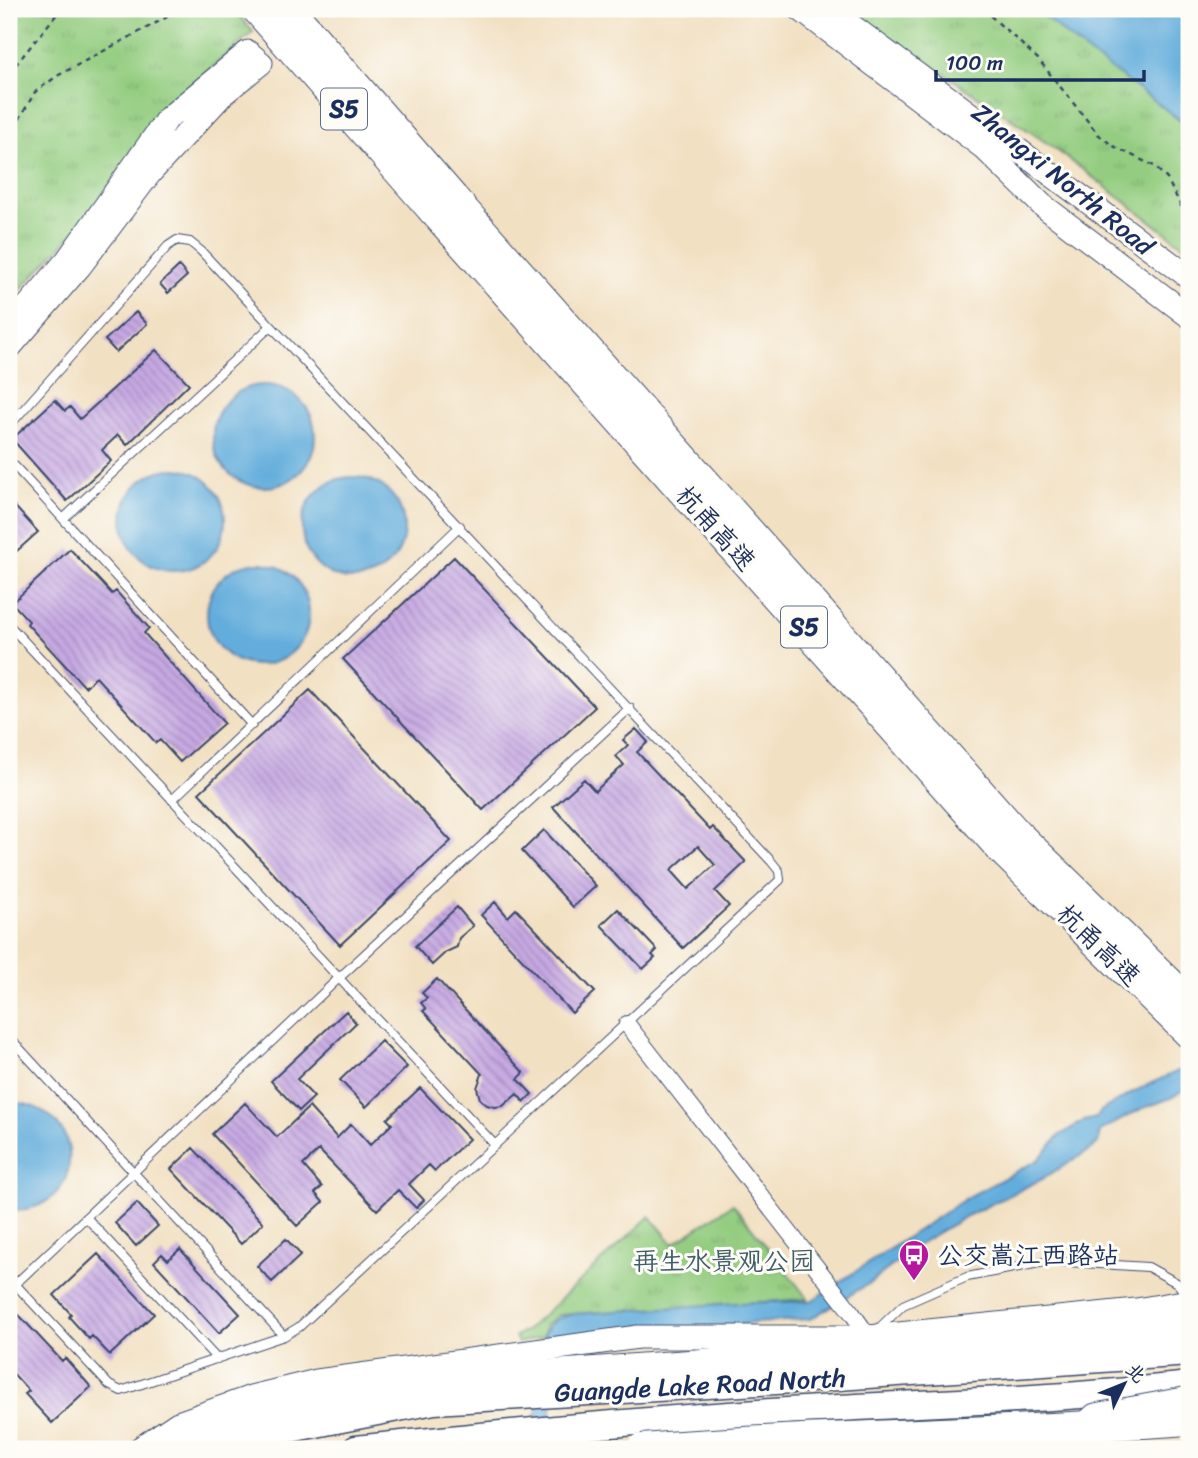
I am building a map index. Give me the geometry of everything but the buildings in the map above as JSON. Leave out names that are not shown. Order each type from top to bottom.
[{"type":"highway","name":"杭甬高速","points":[[257,9],[442,204],[1017,834],[1189,1002]]},
{"type":"highway","name":"杭甬高速","points":[[289,9],[442,204],[1002,850],[1189,1032]]},
{"type":"highway","points":[[166,1449],[211,1427],[332,1396],[509,1377],[1151,1332],[1189,1326]]},
{"type":"highway","points":[[642,1449],[764,1441],[1081,1428],[1189,1419]]},
{"type":"main road","name":"Guangde Lake Road North","points":[[215,1449],[264,1434],[434,1401],[1189,1353]]},
{"type":"main road","name":"Guangde Lake Road North","points":[[356,1449],[485,1434],[1189,1385]]},
{"type":"street","name":"Zhangxi North Road","points":[[800,9],[984,148],[1042,205],[1189,316]]},
{"type":"street","name":"Zhangxi North Road","points":[[829,9],[1189,277]]},
{"type":"street","points":[[9,328],[68,259],[167,118],[248,52],[261,63],[224,93],[150,173],[80,267],[9,348]]},
{"type":"street","points":[[627,1024],[869,1338]]},
{"type":"street","points":[[139,1449],[178,1423],[251,1397],[317,1381],[638,1336],[869,1338],[1136,1310],[1189,1300]]},
{"type":"street","points":[[1058,1449],[1095,1415],[1189,1398]]},
{"type":"street","points":[[1078,1449],[1117,1424],[1189,1409]]},
{"type":"street","points":[[774,1449],[802,1446],[926,1449]]},
{"type":"lane","points":[[9,426],[168,246],[177,240],[190,242],[630,708],[771,861],[779,871],[780,880],[299,1327],[284,1336],[128,1390],[115,1390],[12,1287],[630,708]]},
{"type":"lane","points":[[62,519],[271,326]]},
{"type":"lane","points":[[9,460],[252,725]]},
{"type":"lane","points":[[172,800],[460,526]]},
{"type":"lane","points":[[9,625],[495,1145]]},
{"type":"lane","points":[[9,1037],[284,1336]]},
{"type":"lane","points":[[86,1217],[217,1359]]},
{"type":"lane","points":[[869,1338],[903,1305],[933,1290],[967,1277],[1050,1261],[1148,1267],[1177,1283],[1189,1300]]},
{"type":"path","points":[[9,73],[61,9]]},
{"type":"path","points":[[9,137],[35,92],[57,76],[182,9]]},
{"type":"path","points":[[983,9],[1038,59],[1098,134],[1113,146],[1154,166],[1167,178],[1189,221]]},
{"type":"green space","points":[[9,9],[234,9],[253,32],[161,112],[85,221],[9,302]]},
{"type":"green space","points":[[849,9],[1038,9],[1189,128],[1189,250],[1054,148]]},
{"type":"green space","name":"再生水景观公园","points":[[733,1204],[808,1299],[558,1315],[546,1325],[543,1337],[518,1343],[515,1336],[526,1331],[650,1216],[673,1244]]},
{"type":"water","points":[[1036,9],[1189,9],[1189,126],[1075,43]]},
{"type":"water","points":[[264,385],[284,389],[300,400],[311,416],[315,436],[311,456],[300,472],[284,483],[264,487],[244,483],[228,472],[217,456],[213,436],[217,416],[228,400],[244,389]]},
{"type":"water","points":[[174,469],[194,473],[210,484],[221,500],[225,520],[221,540],[210,556],[194,567],[174,571],[154,567],[138,556],[127,540],[123,520],[127,500],[138,484],[154,473]]},
{"type":"water","points":[[353,477],[373,481],[389,492],[400,508],[404,528],[400,548],[389,564],[373,575],[353,579],[333,575],[317,564],[306,548],[302,528],[306,508],[317,492],[333,481]]},
{"type":"water","points":[[258,563],[278,567],[294,578],[305,594],[309,614],[305,634],[294,650],[278,661],[258,665],[238,661],[222,650],[211,634],[207,614],[211,594],[222,578],[238,567]]},
{"type":"water","points":[[1189,1066],[1189,1086],[1171,1098],[1141,1109],[1100,1131],[1098,1143],[1090,1150],[1040,1180],[965,1217],[924,1241],[870,1283],[810,1319],[675,1329],[562,1343],[545,1449],[533,1449],[545,1333],[556,1319],[574,1314],[811,1301],[968,1197],[1038,1160],[1060,1135],[1084,1121],[1096,1118],[1102,1110],[1143,1087]]},
{"type":"water","points":[[9,1103],[40,1110],[57,1124],[67,1142],[69,1162],[64,1181],[52,1197],[34,1207],[9,1210]]},
{"type":"place","name":"公交嵩江西路站","points":[[914,1282]]}]
